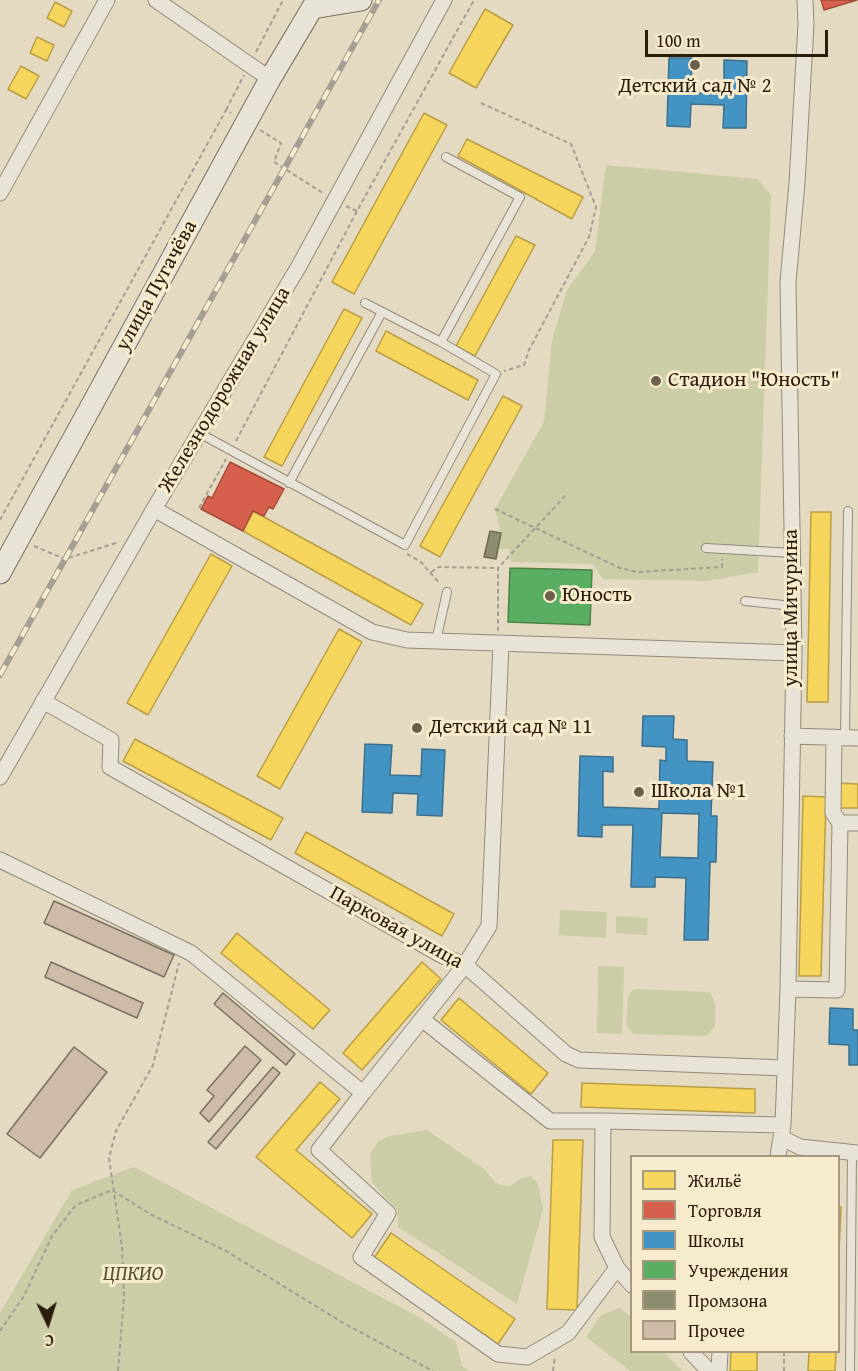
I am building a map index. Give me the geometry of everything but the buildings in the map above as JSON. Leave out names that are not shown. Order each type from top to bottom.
[{"type":"street","points":[[0,193],[107,0]]},
{"type":"street","points":[[156,0],[270,79]]},
{"type":"street","points":[[315,4],[361,0]]},
{"type":"street","name":"Железнодорожная улица","points":[[0,777],[336,200],[444,0]]},
{"type":"street","name":"улица Мичурина","points":[[778,1155],[782,1132],[788,989],[794,653],[788,282],[797,183],[806,24],[805,0]]},
{"type":"street","name":"улица Пугачёва","points":[[0,573],[270,79],[315,4]]},
{"type":"street","points":[[154,509],[372,632],[407,640],[794,653]]},
{"type":"street","points":[[507,644],[489,926],[465,965],[319,1150],[388,1214],[361,1257],[498,1354],[527,1357],[568,1333],[616,1268]]},
{"type":"street","name":"Парковая улица","points":[[43,701],[111,740],[110,767],[443,956],[465,965],[566,1053],[579,1060],[785,1068]]},
{"type":"street","points":[[788,989],[837,990],[840,823],[832,813],[846,737],[792,736]]},
{"type":"street","points":[[840,823],[858,823]]},
{"type":"street","points":[[0,860],[191,953],[363,1093]]},
{"type":"street","points":[[423,1020],[550,1120],[782,1132],[800,1147],[855,1153]]},
{"type":"street","points":[[603,1121],[602,1237],[616,1268],[630,1283]]},
{"type":"street","points":[[692,1353],[709,1371]]},
{"type":"street","points":[[719,1371],[720,1353]]},
{"type":"lane","points":[[441,342],[520,197],[446,157]]},
{"type":"lane","points":[[199,433],[405,545],[496,374],[441,342],[365,303]]},
{"type":"lane","points":[[289,483],[382,312]]},
{"type":"lane","points":[[846,737],[848,511]]},
{"type":"lane","points":[[706,548],[792,553]]},
{"type":"lane","points":[[847,568],[858,568]]},
{"type":"lane","points":[[436,641],[447,592]]},
{"type":"lane","points":[[745,601],[794,606]]},
{"type":"lane","points":[[850,1371],[855,1153]]},
{"type":"path","points":[[199,508],[357,211],[474,0]]},
{"type":"path","points":[[481,103],[571,144],[596,207],[589,237],[529,350],[525,365],[496,374]]},
{"type":"path","points":[[0,520],[226,110],[281,143],[274,162],[357,211]]},
{"type":"path","points":[[507,644],[514,632],[498,631],[498,568],[567,494]]},
{"type":"path","points":[[495,509],[620,568],[637,572],[722,567],[723,549]]},
{"type":"path","points":[[18,540],[65,559],[138,537]]},
{"type":"path","points":[[430,572],[439,567],[498,568]]},
{"type":"path","points":[[118,1371],[124,1298],[122,1247],[109,1158],[116,1131],[132,1098],[153,1065],[183,949]]},
{"type":"path","points":[[0,1331],[24,1296],[52,1236],[75,1205],[112,1190]]},
{"type":"path","points":[[112,1190],[150,1214],[226,1251],[345,1324],[433,1371]]},
{"type":"path","points":[[784,1353],[784,1371]]},
{"type":"green space","name":"Стадион \"Юность\"","points":[[606,165],[757,179],[771,195],[758,572],[708,581],[603,579],[593,564],[511,562],[509,549],[498,549],[501,533],[495,509],[544,422],[552,340],[567,290],[595,251]]},
{"type":"green space","points":[[560,910],[607,912],[606,938],[559,935]]},
{"type":"green space","points":[[616,916],[648,918],[647,935],[616,933]]},
{"type":"green space","points":[[598,966],[624,967],[622,1034],[597,1033]]},
{"type":"green space","points":[[635,989],[710,992],[715,1003],[715,1027],[706,1036],[633,1034],[626,1025],[628,995]]},
{"type":"green space","points":[[427,1130],[485,1170],[496,1183],[509,1187],[521,1178],[531,1176],[538,1184],[543,1209],[517,1304],[398,1227],[397,1209],[372,1183],[370,1154],[379,1141],[389,1136]]},
{"type":"green space","name":"ЦПКИО","points":[[134,1167],[415,1315],[456,1342],[462,1366],[469,1371],[0,1371],[0,1313],[72,1190]]},
{"type":"green space","points":[[620,1308],[630,1316],[630,1353],[665,1353],[682,1371],[630,1371],[586,1337],[601,1315]]},
{"type":"railway","points":[[0,675],[379,0]]},
{"type":"place","name":"Детский сад № 2","points":[[695,65]]},
{"type":"place","name":"Стадион \"Юность\"","points":[[656,381]]},
{"type":"place","name":"Юность","points":[[550,596]]},
{"type":"place","name":"Детский сад № 11","points":[[417,728]]},
{"type":"place","name":"Школа №1","points":[[639,792]]}]
